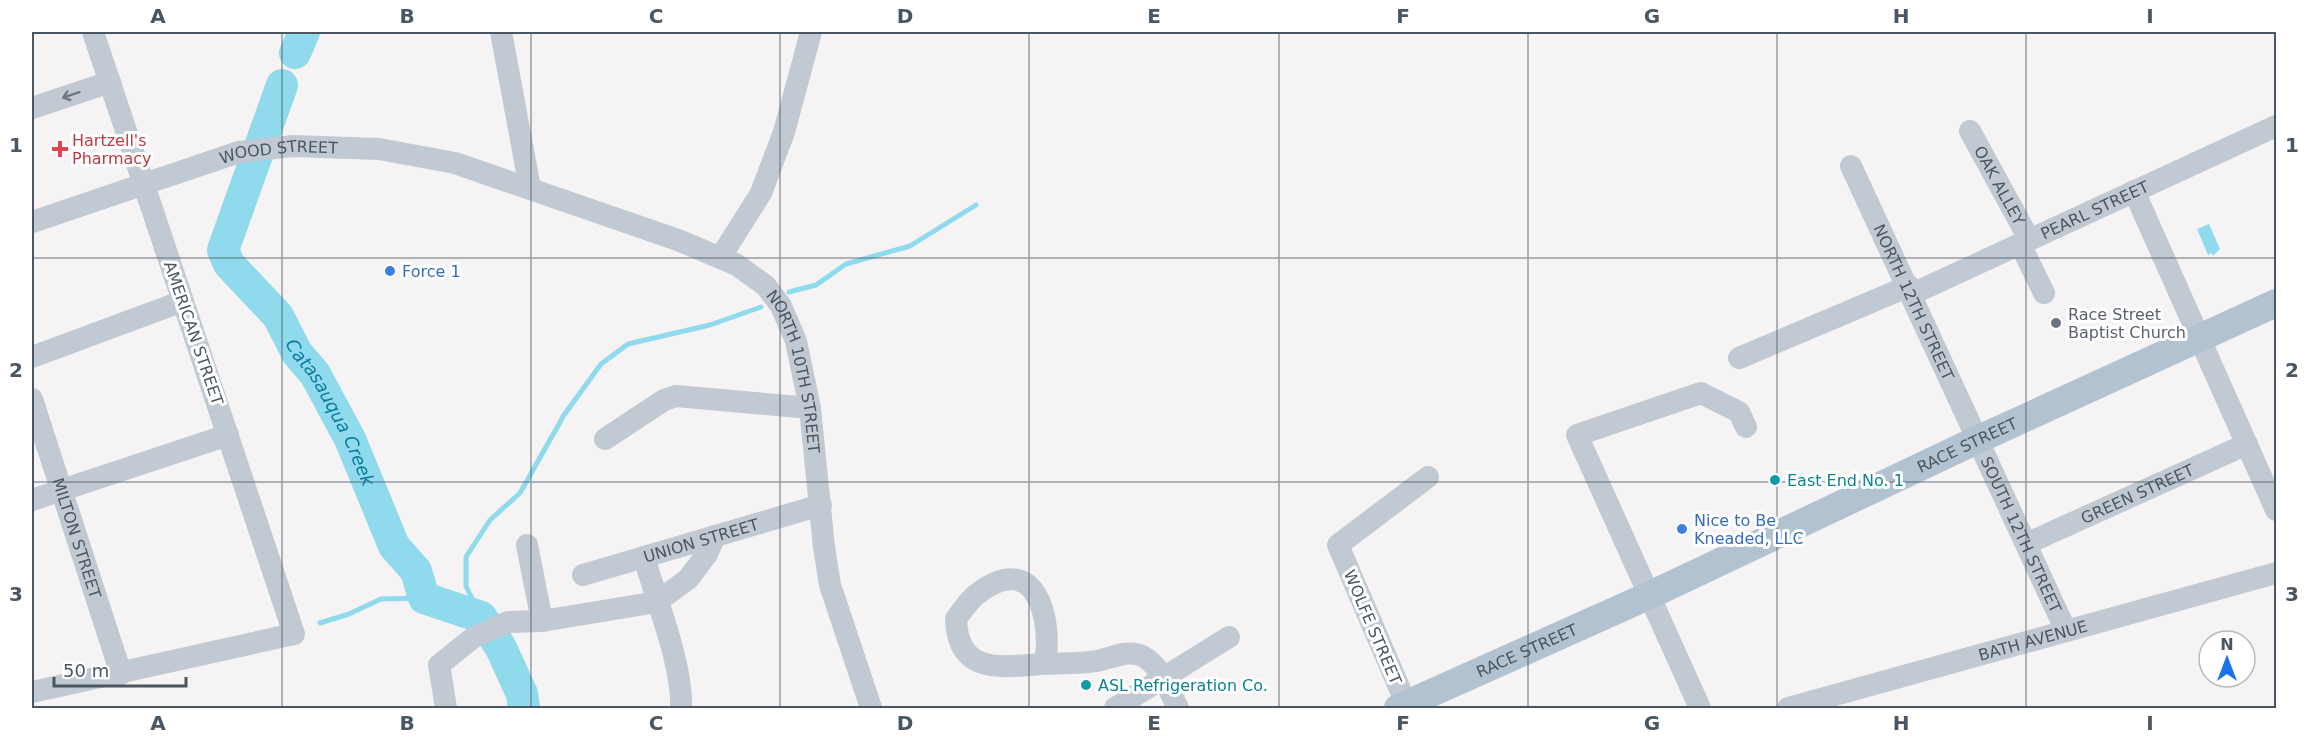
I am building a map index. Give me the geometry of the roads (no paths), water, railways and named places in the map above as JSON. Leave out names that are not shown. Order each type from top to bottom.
[{"type":"main road","name":"RACE STREET","points":[[1404,707],[2277,303]]},
{"type":"street","name":"AMERICAN STREET","points":[[93,32],[294,634],[122,674]]},
{"type":"street","points":[[501,32],[530,189]]},
{"type":"street","points":[[720,258],[761,193],[784,132],[812,32]]},
{"type":"street","points":[[32,108],[110,82]]},
{"type":"street","name":"PEARL STREET","points":[[1739,358],[1911,290],[2277,126]]},
{"type":"street","name":"OAK ALLEY","points":[[1970,130],[2024,241],[2044,293]]},
{"type":"street","name":"WOOD STREET","points":[[32,222],[239,152],[273,147],[379,149],[417,154],[455,163],[530,189]]},
{"type":"street","name":"NORTH 12TH STREET","points":[[1851,166],[1979,439]]},
{"type":"street","name":"NORTH 10TH STREET","points":[[530,189],[720,258],[747,270],[766,286],[781,306],[796,341],[810,408],[830,585],[871,708]]},
{"type":"street","points":[[2134,191],[2247,444],[2268,466],[2277,510]]},
{"type":"street","points":[[32,357],[183,301]]},
{"type":"street","points":[[1700,708],[1577,435],[1701,393],[1739,412],[1746,427]]},
{"type":"street","points":[[605,439],[664,400],[676,396],[810,408]]},
{"type":"street","name":"MILTON STREET","points":[[32,399],[122,674]]},
{"type":"street","points":[[32,500],[228,435]]},
{"type":"street","name":"SOUTH 12TH STREET","points":[[1979,439],[2066,631]]},
{"type":"street","name":"GREEN STREET","points":[[2026,544],[2247,444]]},
{"type":"street","name":"WOLFE STREET","points":[[1404,707],[1338,544],[1428,477]]},
{"type":"street","name":"UNION STREET","points":[[583,575],[820,505]]},
{"type":"street","points":[[446,708],[439,665],[474,637],[508,622],[542,621],[657,603],[688,579],[708,554],[715,536]]},
{"type":"street","points":[[527,544],[542,621]]},
{"type":"street","points":[[644,557],[672,654],[681,708]]},
{"type":"street","name":"BATH AVENUE","points":[[1788,708],[2277,573]]},
{"type":"street","points":[[1045,664],[1048,644],[1044,613],[1036,593],[1025,580],[1012,578],[995,582],[975,595],[956,620],[957,639],[965,650],[985,665],[999,668],[1045,664],[1066,665],[1130,653],[1142,656],[1163,676],[1178,708]]},
{"type":"street","points":[[1115,708],[1229,637]]},
{"type":"street","points":[[32,692],[122,674]]},
{"type":"water","points":[[2209,224],[2220,249],[2213,256],[2212,253],[2208,255],[2197,229]]},
{"type":"waterway","name":"Catasauqua Creek","points":[[295,53],[304,32]]},
{"type":"waterway","name":"Catasauqua Creek","points":[[282,85],[223,250],[229,264],[278,316],[297,353],[315,374],[350,439],[394,546],[416,571],[424,598],[481,617],[501,648],[522,694],[524,708]]},
{"type":"waterway","points":[[789,292],[816,285],[846,264],[910,246],[976,205]]},
{"type":"waterway","points":[[481,617],[466,586],[466,557],[490,520],[520,493],[564,415],[601,364],[628,344],[710,325],[761,307]]},
{"type":"waterway","points":[[320,623],[349,614],[381,599],[424,598]]},
{"type":"place","name":"Hartzell's Pharmacy","points":[[60,149]]},
{"type":"place","name":"Force 1","points":[[390,271]]},
{"type":"place","name":"Race Street Baptist Church","points":[[2056,323]]},
{"type":"place","name":"East End No. 1","points":[[1775,480]]},
{"type":"place","name":"Nice to Be Kneaded, LLC","points":[[1682,529]]},
{"type":"place","name":"ASL Refrigeration Co.","points":[[1086,685]]}]
